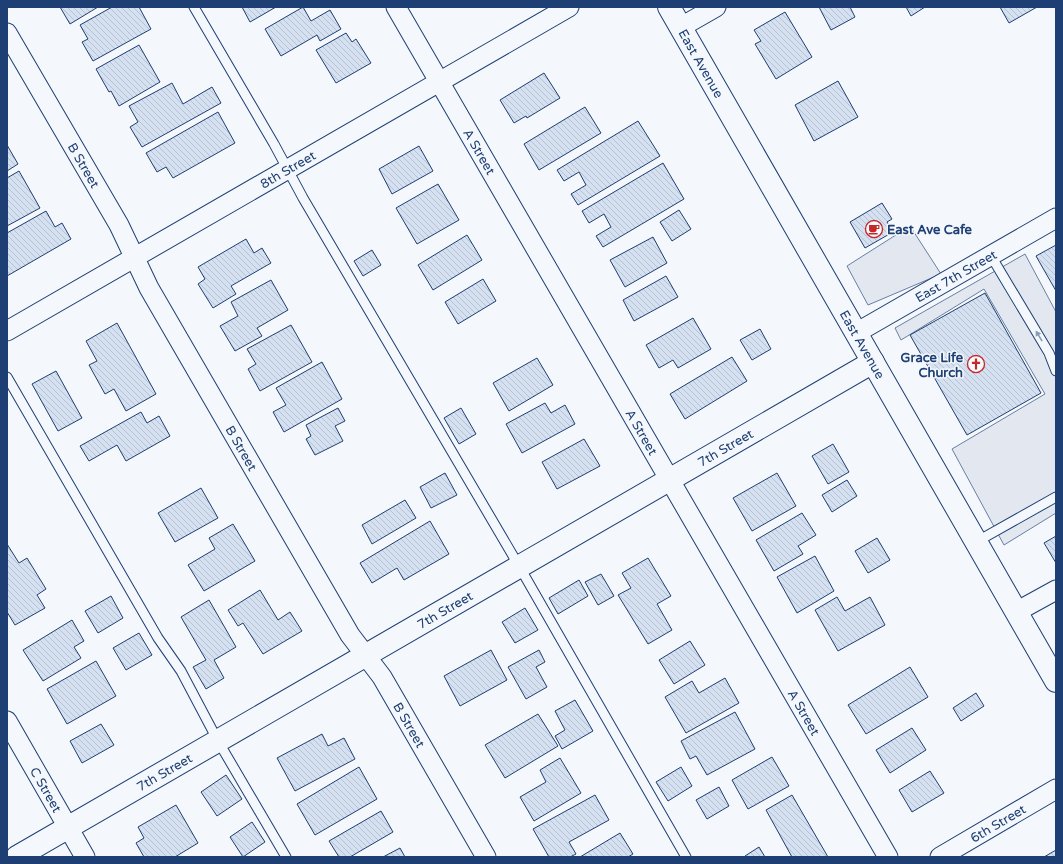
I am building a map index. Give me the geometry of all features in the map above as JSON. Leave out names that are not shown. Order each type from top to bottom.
[{"type":"street","name":"A Street","points":[[396,7],[888,857]]},
{"type":"street","name":"8th Street","points":[[7,331],[569,7]]},
{"type":"street","name":"East Avenue","points":[[669,7],[1056,681]]},
{"type":"street","points":[[681,27],[716,7]]},
{"type":"street","name":"B Street","points":[[7,33],[119,225],[149,288],[336,612],[350,635],[382,677],[486,857]]},
{"type":"street","name":"East 7th Street","points":[[856,333],[1056,218]]},
{"type":"street","name":"7th Street","points":[[17,857],[873,362]]},
{"type":"street","points":[[1016,612],[1056,590]]},
{"type":"street","name":"C Street","points":[[7,722],[85,857]]},
{"type":"street","name":"6th Street","points":[[940,857],[1056,790]]},
{"type":"lane","points":[[194,7],[274,144],[303,198],[519,566],[686,857]]},
{"type":"lane","points":[[991,256],[1049,353],[1056,370]]},
{"type":"lane","points":[[7,377],[158,638],[181,671],[218,741],[286,857]]},
{"type":"lane","points":[[976,542],[1056,497]]},
{"type":"shaded area","points":[[910,226],[941,274],[868,305],[847,266]]},
{"type":"shaded area","points":[[1025,254],[1056,312],[1056,513],[1004,545],[952,449],[1045,394],[984,289],[901,340],[895,328]]},
{"type":"building","points":[[60,7],[98,7],[70,24]]},
{"type":"building","points":[[112,7],[139,7],[151,29],[93,61],[82,42],[88,39],[80,25]]},
{"type":"building","points":[[242,7],[276,7],[250,22]]},
{"type":"building","points":[[303,7],[311,21],[330,10],[341,29],[320,41],[317,35],[281,56],[265,29]]},
{"type":"building","points":[[819,7],[850,7],[855,17],[831,30]]},
{"type":"building","points":[[906,7],[925,7],[911,16]]},
{"type":"building","points":[[1000,7],[1037,7],[1009,23]]},
{"type":"building","points":[[785,12],[812,57],[776,79],[755,44],[761,41],[754,30]]},
{"type":"building","points":[[346,33],[352,42],[356,39],[371,63],[336,83],[316,50]]},
{"type":"building","points":[[139,45],[160,82],[119,106],[96,69]]},
{"type":"building","points":[[544,73],[560,98],[527,118],[526,116],[514,123],[500,100]]},
{"type":"building","points":[[838,81],[858,117],[814,141],[795,105]]},
{"type":"building","points":[[172,83],[183,104],[212,87],[221,103],[142,147],[130,127],[138,122],[129,106]]},
{"type":"building","points":[[585,107],[601,133],[539,170],[524,144]]},
{"type":"building","points":[[218,112],[235,143],[173,178],[166,167],[157,172],[146,153]]},
{"type":"building","points":[[638,121],[660,156],[578,205],[571,194],[586,185],[579,172],[564,181],[557,170]]},
{"type":"building","points":[[7,145],[18,164],[7,171]]},
{"type":"building","points":[[419,146],[433,171],[392,194],[379,169]]},
{"type":"building","points":[[663,163],[684,199],[603,247],[596,236],[611,227],[604,214],[589,223],[582,211]]},
{"type":"building","points":[[19,171],[40,208],[7,226],[7,178]]},
{"type":"building","points":[[438,184],[459,220],[417,244],[396,208]]},
{"type":"building","points":[[882,203],[892,219],[887,222],[893,232],[865,248],[850,222]]},
{"type":"building","points":[[679,210],[691,229],[672,241],[660,222]]},
{"type":"building","points":[[46,211],[55,227],[62,223],[71,239],[7,276],[7,233]]},
{"type":"building","points":[[467,235],[482,260],[433,290],[418,265]]},
{"type":"building","points":[[653,237],[667,263],[625,287],[610,260]]},
{"type":"building","points":[[246,239],[254,253],[262,248],[271,263],[231,286],[236,294],[213,308],[198,284],[205,279],[198,267]]},
{"type":"building","points":[[1056,245],[1056,291],[1036,256]]},
{"type":"building","points":[[372,250],[381,265],[363,276],[354,261]]},
{"type":"building","points":[[666,276],[678,297],[634,321],[623,300]]},
{"type":"building","points":[[483,279],[496,301],[458,324],[445,302]]},
{"type":"building","points":[[271,280],[288,310],[257,328],[262,336],[235,351],[220,326],[238,316],[231,302]]},
{"type":"building","name":"Grace Life Church","points":[[985,293],[1041,393],[967,435],[910,335]]},
{"type":"building","points":[[693,318],[711,349],[678,368],[673,360],[659,368],[646,345]]},
{"type":"building","points":[[117,323],[156,394],[126,411],[114,389],[105,394],[89,365],[97,361],[86,341]]},
{"type":"building","points":[[291,325],[312,362],[260,391],[248,369],[256,364],[247,349]]},
{"type":"building","points":[[760,329],[771,349],[752,360],[740,340]]},
{"type":"building","points":[[732,357],[747,381],[685,419],[670,394]]},
{"type":"building","points":[[537,358],[553,385],[509,411],[493,383]]},
{"type":"building","points":[[322,362],[342,399],[284,432],[273,412],[286,405],[276,388]]},
{"type":"building","points":[[56,371],[82,418],[58,431],[32,384]]},
{"type":"building","points":[[545,403],[551,413],[565,405],[575,424],[522,453],[506,424]]},
{"type":"building","points":[[338,408],[345,421],[335,426],[343,441],[315,455],[306,439],[311,436],[306,425]]},
{"type":"building","points":[[461,408],[476,434],[459,444],[444,418]]},
{"type":"building","points":[[141,412],[147,423],[159,416],[170,436],[126,461],[117,445],[89,461],[80,446]]},
{"type":"building","points":[[584,439],[600,466],[557,489],[542,462]]},
{"type":"building","points":[[833,444],[849,472],[828,484],[812,456]]},
{"type":"building","points":[[445,473],[457,495],[431,508],[420,487]]},
{"type":"building","points":[[777,473],[796,506],[752,531],[733,498]]},
{"type":"building","points":[[847,480],[857,496],[832,512],[822,495]]},
{"type":"building","points":[[201,488],[218,518],[175,542],[158,513]]},
{"type":"building","points":[[405,500],[416,518],[372,544],[362,525]]},
{"type":"building","points":[[802,513],[816,535],[798,546],[803,554],[774,571],[756,540]]},
{"type":"building","points":[[430,521],[449,554],[404,580],[397,568],[372,583],[360,563]]},
{"type":"building","points":[[233,524],[255,561],[204,591],[188,565],[215,549],[209,538]]},
{"type":"building","points":[[1056,536],[1056,563],[1044,543]]},
{"type":"building","points":[[877,538],[890,560],[868,573],[855,551]]},
{"type":"building","points":[[7,544],[19,563],[27,558],[46,589],[37,595],[45,608],[15,625],[7,612]]},
{"type":"building","points":[[815,556],[834,591],[797,613],[777,577]]},
{"type":"building","points":[[648,558],[671,596],[657,604],[672,630],[648,644],[618,595],[631,588],[622,573]]},
{"type":"building","points":[[601,574],[614,596],[598,605],[585,582]]},
{"type":"building","points":[[579,580],[588,596],[558,614],[549,598]]},
{"type":"building","points":[[260,590],[278,620],[290,612],[302,631],[263,654],[243,623],[238,626],[228,610]]},
{"type":"building","points":[[111,596],[123,618],[98,633],[85,611]]},
{"type":"building","points":[[837,597],[845,611],[870,597],[885,625],[838,651],[815,610]]},
{"type":"building","points":[[209,600],[236,647],[214,660],[224,678],[206,689],[193,667],[206,660],[181,617]]},
{"type":"building","points":[[525,608],[538,630],[515,643],[502,622]]},
{"type":"building","points":[[72,620],[84,641],[74,647],[81,658],[43,681],[23,650]]},
{"type":"building","points":[[139,633],[152,655],[126,670],[113,648]]},
{"type":"building","points":[[690,641],[705,665],[674,684],[659,660]]},
{"type":"building","points":[[491,650],[507,680],[460,706],[444,676]]},
{"type":"building","points":[[539,650],[545,662],[536,667],[547,687],[526,699],[508,667]]},
{"type":"building","points":[[96,661],[116,696],[67,724],[47,689]]},
{"type":"building","points":[[910,667],[928,697],[866,734],[848,705]]},
{"type":"building","points":[[725,678],[739,703],[686,733],[665,697],[692,681],[699,693]]},
{"type":"building","points":[[976,693],[984,706],[961,721],[953,708]]},
{"type":"building","points":[[575,700],[593,731],[562,749],[555,736],[565,730],[555,711]]},
{"type":"building","points":[[735,712],[755,749],[707,775],[696,756],[690,759],[681,741]]},
{"type":"building","points":[[538,714],[558,746],[505,778],[485,745]]},
{"type":"building","points":[[101,724],[114,745],[82,763],[70,741]]},
{"type":"building","points":[[912,728],[926,750],[890,773],[876,750]]},
{"type":"building","points":[[322,734],[328,746],[344,738],[355,759],[295,791],[277,758]]},
{"type":"building","points":[[772,757],[789,786],[748,809],[732,780]]},
{"type":"building","points":[[560,758],[581,793],[534,821],[520,797],[546,782],[540,770]]},
{"type":"building","points":[[359,767],[377,799],[315,835],[297,804]]},
{"type":"building","points":[[681,767],[692,786],[668,801],[656,782]]},
{"type":"building","points":[[930,771],[944,793],[912,812],[899,790]]},
{"type":"building","points":[[226,775],[242,799],[217,816],[201,792]]},
{"type":"building","points":[[719,787],[729,806],[707,819],[696,800]]},
{"type":"building","points":[[595,795],[609,820],[569,842],[576,854],[570,857],[549,857],[533,829]]},
{"type":"building","points":[[792,795],[828,857],[792,857],[766,810]]},
{"type":"building","points":[[176,805],[198,843],[175,857],[144,857],[136,843],[144,838],[138,827]]},
{"type":"building","points":[[381,811],[393,832],[350,857],[339,857],[329,841]]},
{"type":"building","points":[[252,822],[265,842],[243,857],[230,837]]},
{"type":"building","points":[[620,833],[633,854],[628,857],[580,857]]},
{"type":"building","points":[[759,847],[765,857],[745,856]]},
{"type":"building","points":[[400,848],[405,857],[383,857]]},
{"type":"building","points":[[1056,850],[1056,857],[1044,857]]},
{"type":"place","name":"East Ave Cafe","points":[[874,229]]},
{"type":"place","name":"Grace Life Church","points":[[976,364]]}]
